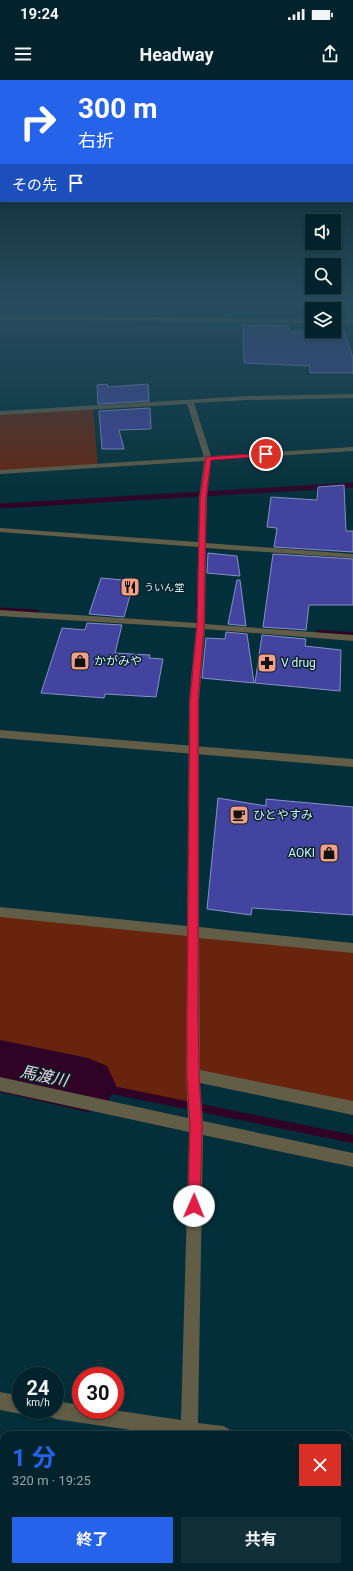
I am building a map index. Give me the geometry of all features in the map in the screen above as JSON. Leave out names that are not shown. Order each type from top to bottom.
[{"type":"street","points":[[0,413],[249,398],[353,396]]},
{"type":"street","points":[[189,1431],[196,1126],[193,1075],[192,932],[194,700],[201,626],[203,498],[208,458],[190,402]]},
{"type":"street","points":[[0,472],[353,448]]},
{"type":"street","points":[[0,530],[353,556]]},
{"type":"street","points":[[0,613],[201,626],[353,638]]},
{"type":"street","points":[[0,734],[353,763]]},
{"type":"street","points":[[0,912],[353,948]]},
{"type":"street","points":[[193,1075],[353,1108]]},
{"type":"street","points":[[0,1084],[353,1160]]},
{"type":"street","points":[[0,1401],[12,1403]]},
{"type":"street","points":[[64,1411],[183,1431]]},
{"type":"shaded area","points":[[93,408],[98,466],[0,472],[0,413]]},
{"type":"shaded area","points":[[0,916],[353,950],[353,1108],[197,1076],[193,1107],[0,1060]]},
{"type":"building","points":[[310,371],[353,371],[353,373],[310,373]]},
{"type":"building","points":[[107,384],[108,387],[148,384],[149,401],[98,404],[97,385]]},
{"type":"building","points":[[150,408],[151,429],[119,430],[124,449],[102,449],[99,411]]},
{"type":"building","points":[[344,485],[346,531],[353,531],[353,552],[274,547],[277,528],[267,527],[271,497],[317,500],[318,487]]},
{"type":"building","points":[[208,553],[237,556],[240,576],[207,573]]},
{"type":"building","points":[[273,554],[353,559],[353,605],[309,605],[306,630],[263,627]]},
{"type":"building","points":[[101,578],[134,581],[124,617],[89,614]]},
{"type":"building","points":[[237,580],[240,580],[246,626],[228,624]]},
{"type":"building","points":[[87,623],[122,625],[115,653],[150,655],[149,658],[163,659],[156,697],[105,694],[104,698],[41,693],[62,628],[85,630]]},
{"type":"building","points":[[226,632],[247,634],[254,683],[202,678],[206,638],[225,639]]},
{"type":"building","points":[[262,635],[306,639],[305,646],[341,650],[340,691],[255,683]]},
{"type":"building","points":[[218,798],[266,806],[266,799],[353,807],[353,915],[252,908],[251,915],[207,909]]},
{"type":"waterway","points":[[0,506],[353,485]]},
{"type":"waterway","points":[[0,610],[36,612]]},
{"type":"waterway","points":[[319,633],[353,635]]},
{"type":"waterway","name":"馬渡川","points":[[0,1066],[88,1085]]},
{"type":"waterway","points":[[88,1085],[353,1139]]},
{"type":"place","name":"ういん堂","points":[[130,587]]},
{"type":"place","name":"かがみや","points":[[80,661]]},
{"type":"place","name":"V drug","points":[[267,663]]},
{"type":"place","name":"ひとやすみ","points":[[239,815]]},
{"type":"place","name":"AOKI","points":[[329,853]]},
{"type":"route","points":[[194,1206],[196,1126],[193,1075],[192,932],[194,700],[201,626],[203,498],[208,458],[266,454]]}]
